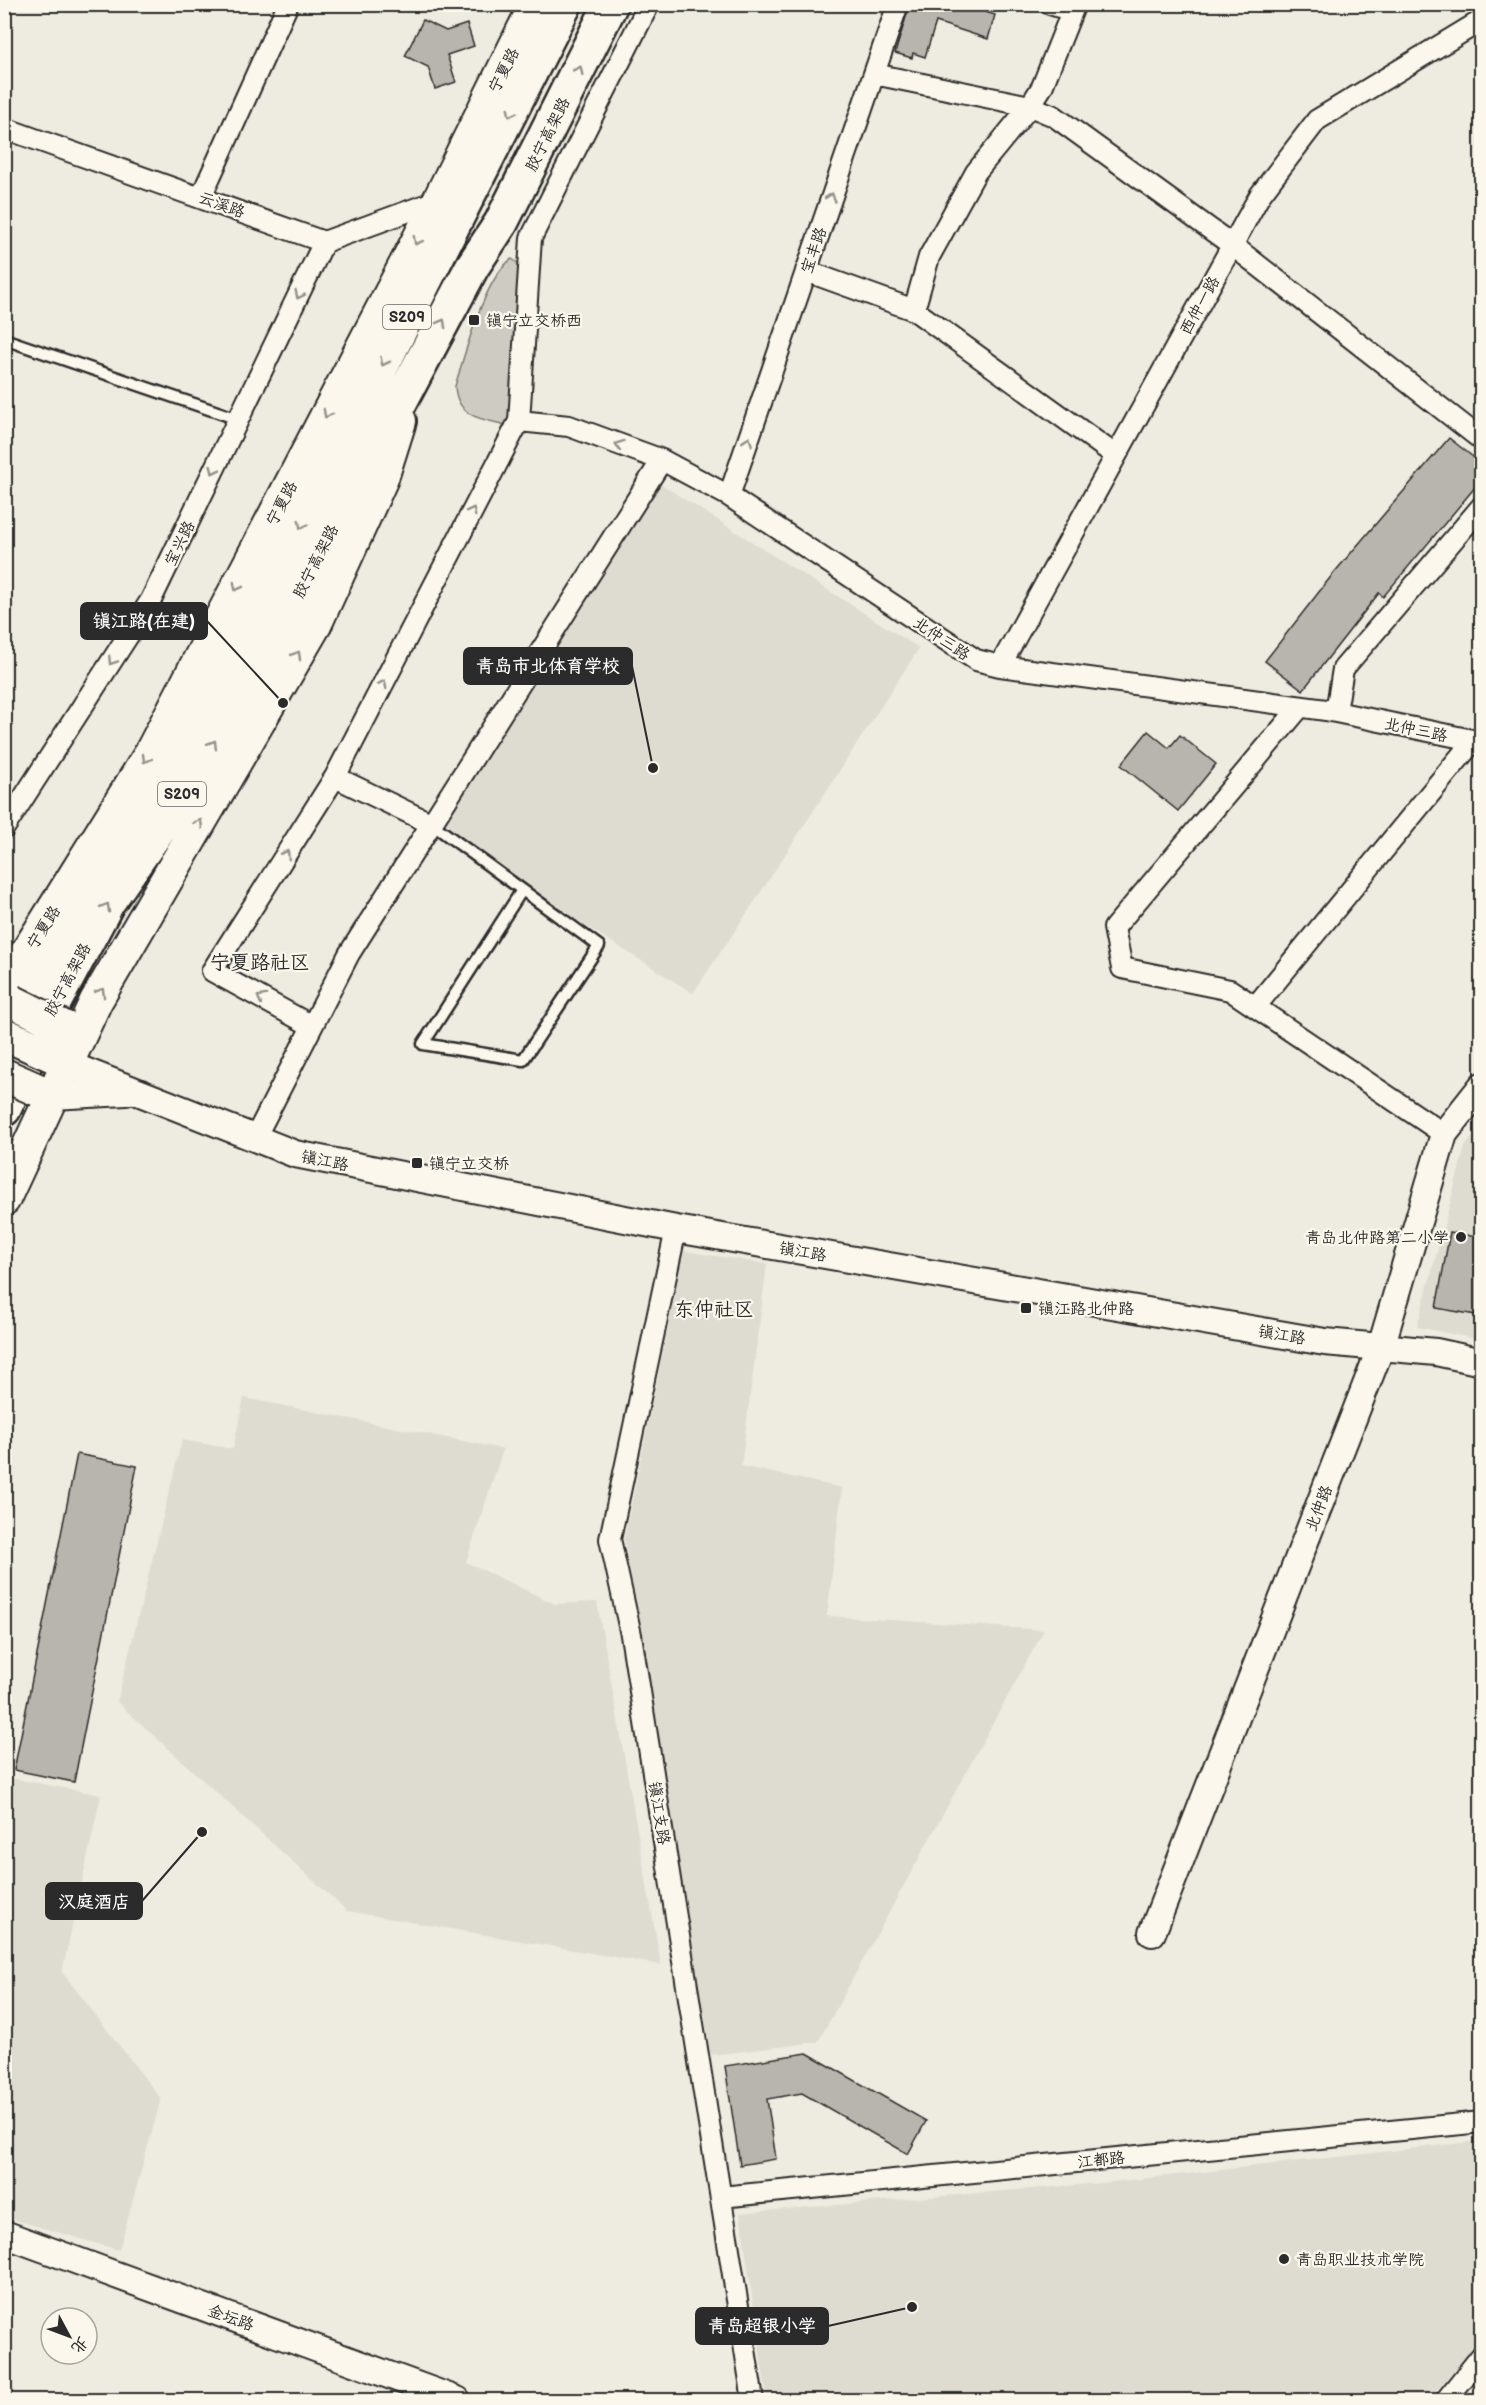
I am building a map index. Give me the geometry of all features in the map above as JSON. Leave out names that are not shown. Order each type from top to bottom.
[{"type":"highway","name":"胶宁高架路","points":[[4,1049],[87,885],[207,705],[265,597],[565,4]]},
{"type":"highway","name":"胶宁高架路","points":[[16,1120],[46,1018],[108,902],[174,807],[227,722],[288,613],[472,267],[501,223],[611,4]]},
{"type":"main road","name":"宁夏路","points":[[8,991],[148,756],[438,200],[536,4]]},
{"type":"main road","points":[[4,1199],[16,1120],[45,1093],[76,1025],[101,991],[315,625],[382,478],[415,375]]},
{"type":"main road","points":[[8,991],[76,1025]]},
{"type":"main road","name":"镇江路","points":[[4,1034],[60,1060]]},
{"type":"main road","name":"镇江路","points":[[4,1075],[45,1093]]},
{"type":"street","points":[[201,196],[288,4]]},
{"type":"street","points":[[312,1026],[212,971],[335,777],[519,421],[531,238],[649,4]]},
{"type":"street","name":"宝丰路","points":[[729,496],[898,4]]},
{"type":"street","points":[[914,310],[929,257],[976,172],[1030,106],[1042,87],[1073,8],[1050,4]]},
{"type":"street","name":"西仲一路","points":[[1000,666],[1260,195],[1317,120],[1482,20]]},
{"type":"street","points":[[874,74],[1030,106],[1054,117],[1232,245],[1482,440]]},
{"type":"street","name":"云溪路","points":[[4,128],[201,196],[324,242]]},
{"type":"street","points":[[324,242],[438,200]]},
{"type":"street","points":[[501,223],[531,238]]},
{"type":"street","name":"宝兴路","points":[[4,828],[151,600],[324,242]]},
{"type":"street","points":[[806,271],[914,310],[1115,455]]},
{"type":"street","name":"北仲三路","points":[[519,421],[569,426],[662,460],[729,496],[976,660],[1000,666],[1336,712],[1478,741]]},
{"type":"street","points":[[255,1138],[350,954],[662,460]]},
{"type":"street","points":[[1336,712],[1343,669],[1482,506]]},
{"type":"street","points":[[1300,707],[1114,928],[1122,968],[1230,990],[1444,1134]]},
{"type":"street","points":[[1256,1007],[1478,741]]},
{"type":"street","points":[[335,777],[432,824]]},
{"type":"street","name":"镇江路","points":[[60,1060],[135,1092],[295,1154],[676,1229],[1314,1340],[1436,1352],[1482,1362]]},
{"type":"street","name":"北仲路","points":[[1152,1933],[1381,1347],[1444,1134],[1482,1086]]},
{"type":"street","name":"镇江路","points":[[45,1093],[135,1092]]},
{"type":"street","name":"镇江支路","points":[[676,1229],[610,1539],[631,1635],[753,2400]]},
{"type":"street","name":"江都路","points":[[722,2197],[1482,2121]]},
{"type":"street","name":"金坛路","points":[[4,2234],[457,2400]]},
{"type":"street","points":[[1446,2400],[1482,2355]]},
{"type":"lane","points":[[4,339],[238,419]]},
{"type":"lane","points":[[432,824],[599,946],[523,1060],[423,1044],[522,890]]},
{"type":"shaded area","points":[[512,259],[520,265],[510,418],[507,425],[480,418],[466,411],[460,405],[455,386],[470,336],[485,298],[502,268]]},
{"type":"shaded area","points":[[648,476],[919,648],[693,993],[427,826]]},
{"type":"shaded area","name":"青岛北仲路第二小学","points":[[1481,1125],[1481,1340],[1417,1327],[1465,1147]]},
{"type":"shaded area","points":[[684,1251],[767,1264],[741,1466],[842,1488],[827,1616],[1044,1630],[818,2042],[711,2055],[624,1539]]},
{"type":"shaded area","points":[[244,1398],[503,1449],[466,1562],[555,1604],[597,1602],[661,1965],[347,1911],[117,1702],[182,1440],[233,1449]]},
{"type":"shaded area","points":[[5,1777],[101,1795],[62,1972],[161,2099],[119,2250],[5,2217]]},
{"type":"shaded area","points":[[1481,2141],[1481,2337],[1429,2400],[767,2400],[740,2213],[1113,2182]]},
{"type":"building","points":[[910,4],[960,4],[995,15],[988,39],[936,22],[925,57],[913,53],[912,58],[895,53]]},
{"type":"building","points":[[423,20],[446,31],[467,24],[474,46],[447,55],[456,82],[435,89],[428,67],[405,56]]},
{"type":"building","points":[[1449,438],[1482,464],[1482,479],[1383,597],[1379,593],[1303,690],[1265,661],[1333,574]]},
{"type":"building","points":[[1148,731],[1169,748],[1180,735],[1216,764],[1178,811],[1121,765]]},
{"type":"building","points":[[1450,1232],[1482,1238],[1482,1316],[1436,1308]]},
{"type":"building","points":[[77,1454],[137,1466],[74,1782],[14,1770]]},
{"type":"building","points":[[807,2053],[926,2121],[908,2154],[802,2093],[767,2099],[776,2159],[740,2165],[725,2066]]},
{"type":"place","name":"镇宁立交桥西","points":[[474,320]]},
{"type":"place","name":"镇江路(在建)","points":[[283,703]]},
{"type":"place","name":"青岛市北体育学校","points":[[653,768]]},
{"type":"place","name":"镇宁立交桥","points":[[417,1163]]},
{"type":"place","name":"青岛北仲路第二小学","points":[[1461,1237]]},
{"type":"place","name":"镇江路北仲路","points":[[1026,1308]]},
{"type":"place","name":"汉庭酒店","points":[[202,1832]]},
{"type":"place","name":"青岛职业技术学院","points":[[1284,2259]]},
{"type":"place","name":"青岛超银小学","points":[[912,2307]]},
{"type":"district","name":"宁夏路社区","points":[[260,962]]},
{"type":"district","name":"东仲社区","points":[[714,1309]]}]
